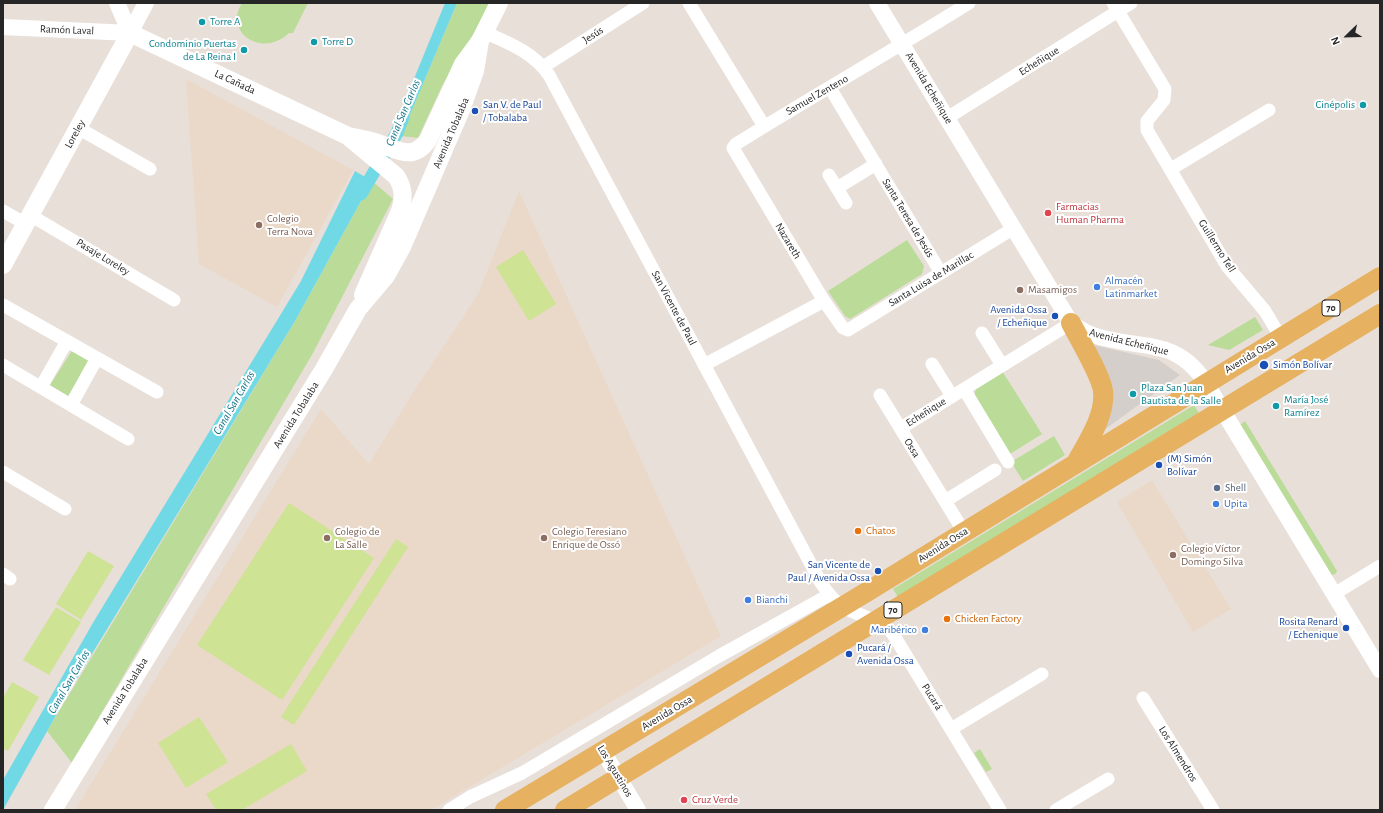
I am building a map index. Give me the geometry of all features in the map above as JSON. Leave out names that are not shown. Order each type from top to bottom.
[{"type":"main road","name":"Avenida Tobalaba","points":[[53,810],[324,369],[358,309],[386,276],[410,230],[471,84],[482,37],[498,3]]},
{"type":"main road","name":"Loreley","points":[[3,265],[130,32]]},
{"type":"main road","name":"La Cañada","points":[[130,32],[375,149],[410,152],[425,145],[463,64],[482,37]]},
{"type":"main road","name":"La Cañada","points":[[358,309],[402,204],[402,190],[400,182],[375,149]]},
{"type":"main road","name":"Avenida Ossa","points":[[505,810],[603,751],[836,600],[964,532],[1380,277]]},
{"type":"main road","name":"70","points":[[564,810],[1380,314]]},
{"type":"main road","points":[[1071,323],[1101,383],[1103,398],[1100,412],[1076,463]]},
{"type":"street","points":[[117,3],[130,32]]},
{"type":"street","name":"Loreley","points":[[130,32],[146,3]]},
{"type":"street","name":"Jesús","points":[[544,67],[643,3]]},
{"type":"street","points":[[689,3],[764,126]]},
{"type":"street","name":"Avenida Echeñique","points":[[877,3],[1071,323],[1092,335],[1176,354],[1192,365],[1206,383],[1380,670]]},
{"type":"street","name":"Avenida Echeñique","points":[[903,45],[968,3]]},
{"type":"street","name":"Echeñique","points":[[947,118],[1115,7],[1131,3]]},
{"type":"street","name":"Guillermo Tell","points":[[1115,7],[1165,89],[1164,100],[1149,117],[1146,127],[1227,266],[1265,311],[1281,338]]},
{"type":"street","name":"Ramón Laval","points":[[3,28],[130,32]]},
{"type":"street","name":"San Vicente de Paul","points":[[482,37],[526,52],[544,67],[803,550],[836,600]]},
{"type":"street","name":"Samuel Zenteno","points":[[733,148],[736,144],[764,126],[903,45]]},
{"type":"street","name":"Santa Teresa de Jesús","points":[[830,88],[941,273]]},
{"type":"street","points":[[1171,169],[1269,110]]},
{"type":"street","points":[[78,128],[150,169]]},
{"type":"street","name":"Nazareth","points":[[733,148],[824,301],[843,328],[848,330]]},
{"type":"street","points":[[837,188],[876,164]]},
{"type":"street","points":[[829,175],[846,203]]},
{"type":"street","name":"Pasaje Loreley","points":[[3,211],[28,219],[174,300]]},
{"type":"street","name":"Santa Luisa de Marillac","points":[[848,330],[1014,228]]},
{"type":"street","points":[[704,365],[824,301]]},
{"type":"street","points":[[3,305],[157,392]]},
{"type":"street","name":"Echeñique","points":[[901,428],[1071,323]]},
{"type":"street","points":[[982,333],[1002,365]]},
{"type":"street","points":[[41,387],[67,341]]},
{"type":"street","points":[[71,405],[98,358]]},
{"type":"street","name":"Echeñique","points":[[932,364],[952,396]]},
{"type":"street","points":[[3,365],[128,439]]},
{"type":"street","points":[[964,389],[1008,462]]},
{"type":"street","name":"Ossa","points":[[880,395],[964,532]]},
{"type":"street","points":[[945,501],[995,470]]},
{"type":"street","points":[[3,472],[65,509]]},
{"type":"street","points":[[1334,594],[1380,566]]},
{"type":"street","name":"Pucará","points":[[836,600],[885,626],[893,634],[1000,810]]},
{"type":"street","name":"Avenida Ossa","points":[[449,810],[470,797],[522,773],[719,656],[836,600]]},
{"type":"street","points":[[952,729],[1042,674]]},
{"type":"street","name":"Los Almendros","points":[[1143,698],[1212,810]]},
{"type":"street","name":"Los Agustinos","points":[[592,732],[638,810]]},
{"type":"street","points":[[1056,810],[1108,779]]},
{"type":"shaded area","name":"Colegio Terra Nova","points":[[186,79],[353,170],[277,307],[199,264]]},
{"type":"shaded area","points":[[519,191],[721,636],[431,810],[75,810],[321,409],[369,464],[414,391],[478,294]]},
{"type":"shaded area","name":"Plaza San Juan Bautista de la Salle","points":[[1093,345],[1159,360],[1180,375],[1104,430]]},
{"type":"shaded area","name":"Colegio Víctor Domingo Silva","points":[[1152,480],[1231,609],[1193,632],[1117,502]]},
{"type":"green space","points":[[242,3],[308,3],[293,33],[289,33],[278,40],[268,43],[257,43],[248,39],[241,32],[238,24],[237,14]]},
{"type":"green space","points":[[457,3],[489,3],[480,23],[443,84],[418,138],[401,136]]},
{"type":"green space","points":[[372,181],[393,199],[313,353],[72,763],[47,731],[295,321]]},
{"type":"green space","points":[[907,240],[924,266],[922,274],[850,319],[845,316],[828,291]]},
{"type":"green space","points":[[523,250],[556,304],[529,321],[496,267]]},
{"type":"green space","points":[[1255,317],[1263,330],[1229,350],[1208,345]]},
{"type":"green space","points":[[73,349],[90,360],[68,396],[50,385]]},
{"type":"green space","points":[[1002,371],[1042,434],[1010,454],[974,398],[976,387]]},
{"type":"green space","points":[[1194,405],[1199,413],[898,597],[893,589]]},
{"type":"green space","points":[[1245,421],[1337,571],[1335,574],[1331,575],[1238,426]]},
{"type":"green space","points":[[1054,436],[1065,455],[1023,481],[1011,462]]},
{"type":"green space","points":[[289,503],[374,558],[282,700],[197,645]]},
{"type":"green space","points":[[396,539],[408,547],[294,725],[281,717]]},
{"type":"green space","points":[[88,551],[114,566],[81,620],[56,604]]},
{"type":"green space","points":[[56,607],[81,622],[49,675],[23,660]]},
{"type":"green space","points":[[12,682],[39,697],[8,751],[3,748],[3,698]]},
{"type":"green space","points":[[199,717],[228,762],[186,788],[158,743]]},
{"type":"green space","points":[[291,744],[307,771],[242,810],[216,810],[206,794]]},
{"type":"green space","points":[[980,749],[992,769],[986,772],[974,753]]},
{"type":"water","points":[[445,3],[457,3],[401,136],[393,130]]},
{"type":"water","points":[[355,171],[372,181],[295,321],[73,685],[3,810],[3,780],[94,621],[301,281]]},
{"type":"waterway","name":"Canal San Carlos","points":[[361,194],[397,133],[403,117]]},
{"type":"place","name":"Torre A","points":[[202,22]]},
{"type":"place","name":"Torre D","points":[[314,42]]},
{"type":"place","name":"Condominio Puertas de La Reina I","points":[[244,50]]},
{"type":"place","name":"Cinépolis","points":[[1363,105]]},
{"type":"place","name":"San V. de Paul / Tobalaba","points":[[475,111]]},
{"type":"place","name":"Farmacias Human Pharma","points":[[1048,213]]},
{"type":"place","name":"Colegio Terra Nova","points":[[259,225]]},
{"type":"place","name":"Almacén Latinmarket","points":[[1097,287]]},
{"type":"place","name":"Masamigos","points":[[1020,290]]},
{"type":"place","name":"Avenida Ossa / Echeñique","points":[[1055,316]]},
{"type":"place","name":"Simón Bolívar","points":[[1264,365]]},
{"type":"place","name":"Plaza San Juan Bautista de la Salle","points":[[1133,394]]},
{"type":"place","name":"María José Ramírez","points":[[1276,406]]},
{"type":"place","name":"(M) Simón Bolívar","points":[[1159,465]]},
{"type":"place","name":"Shell","points":[[1217,488]]},
{"type":"place","name":"Upita","points":[[1216,504]]},
{"type":"place","name":"Chatos","points":[[858,531]]},
{"type":"place","name":"Colegio de La Salle","points":[[327,538]]},
{"type":"place","name":"Colegio Teresiano Enrique de Ossó","points":[[544,538]]},
{"type":"place","name":"Colegio Víctor Domingo Silva","points":[[1173,555]]},
{"type":"place","name":"San Vicente de Paul / Avenida Ossa","points":[[878,571]]},
{"type":"place","name":"Bianchi","points":[[748,600]]},
{"type":"place","name":"Chicken Factory","points":[[947,619]]},
{"type":"place","name":"Rosita Renard / Echenique","points":[[1346,628]]},
{"type":"place","name":"Maribérico","points":[[925,630]]},
{"type":"place","name":"Pucará / Avenida Ossa","points":[[849,654]]},
{"type":"place","name":"Cruz Verde","points":[[684,800]]}]
